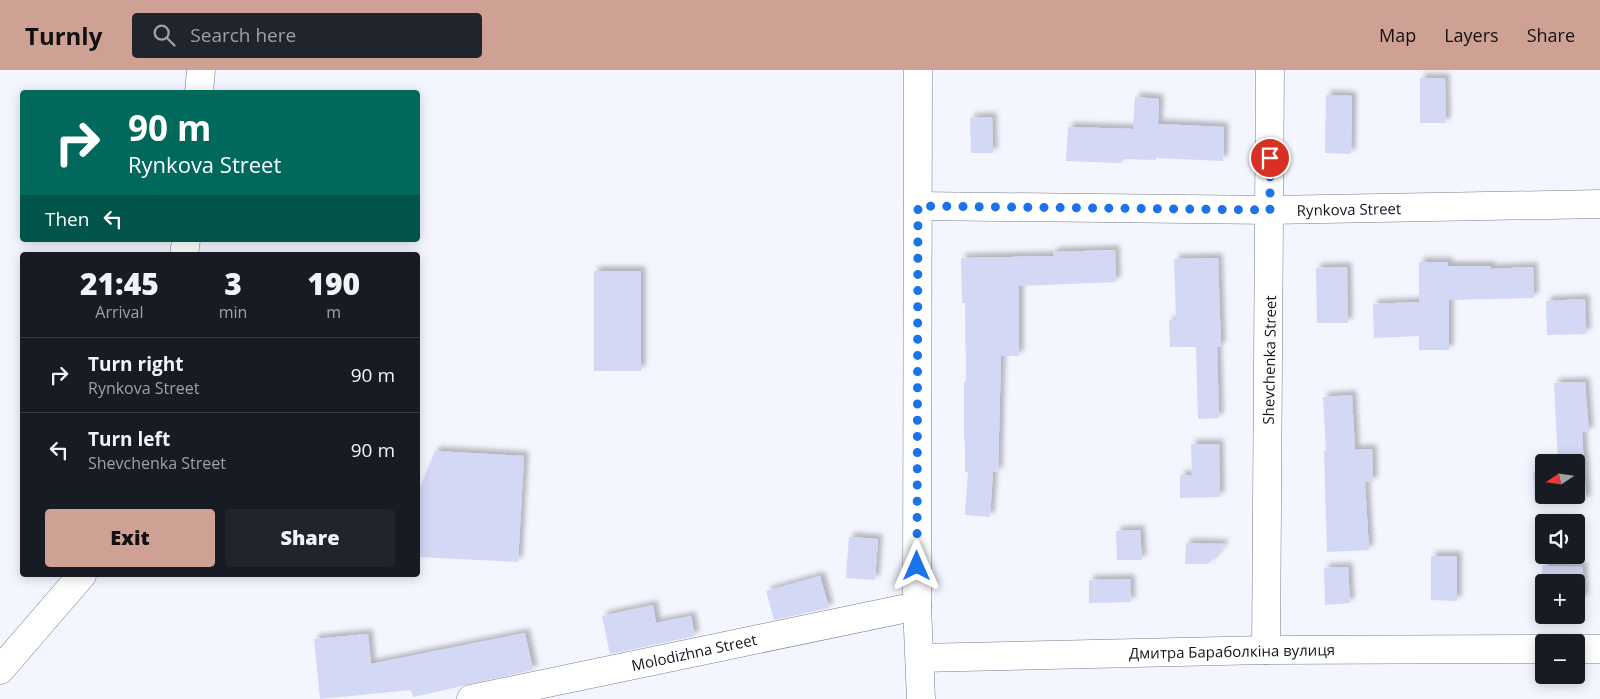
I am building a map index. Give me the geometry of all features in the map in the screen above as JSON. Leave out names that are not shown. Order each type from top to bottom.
[{"type":"street","points":[[199,90],[201,70]]},
{"type":"street","points":[[918,70],[916,606],[921,699]]},
{"type":"street","name":"Shevchenka Street","points":[[1266,650],[1270,70]]},
{"type":"street","name":"Rynkova Street","points":[[918,206],[1270,210],[1600,204]]},
{"type":"street","points":[[0,670],[80,577]]},
{"type":"street","name":"Molodizhna Street","points":[[471,699],[916,606]]},
{"type":"street","name":"Дмитра Бараболкіна вулиця","points":[[920,658],[1266,650],[1535,649]]},
{"type":"street","points":[[1585,649],[1600,649]]},
{"type":"building","points":[[1420,78],[1445,78],[1446,123],[1420,123]]},
{"type":"building","points":[[1326,95],[1352,96],[1351,154],[1325,153]]},
{"type":"building","points":[[1135,97],[1159,99],[1158,124],[1224,127],[1223,161],[1156,158],[1156,160],[1122,159],[1122,163],[1066,161],[1068,127],[1133,129]]},
{"type":"building","points":[[992,117],[993,153],[971,153],[970,118]]},
{"type":"building","points":[[1115,250],[1116,282],[1019,286],[1019,356],[1001,356],[998,472],[993,472],[990,517],[965,515],[968,472],[965,472],[965,303],[962,303],[961,258],[1053,256],[1053,252]]},
{"type":"building","points":[[1218,258],[1221,347],[1217,347],[1219,418],[1198,419],[1196,347],[1170,347],[1169,320],[1176,320],[1174,259]]},
{"type":"building","points":[[1419,262],[1448,262],[1448,266],[1491,266],[1491,269],[1533,267],[1534,298],[1449,300],[1449,350],[1419,350],[1419,336],[1374,338],[1373,304],[1419,302]]},
{"type":"building","points":[[1347,267],[1348,323],[1317,323],[1316,268]]},
{"type":"building","points":[[594,271],[641,271],[641,371],[594,371]]},
{"type":"building","points":[[1585,299],[1586,334],[1547,335],[1546,301]]},
{"type":"building","points":[[1585,382],[1589,432],[1582,432],[1583,454],[1558,454],[1554,383]]},
{"type":"building","points":[[1352,395],[1355,450],[1372,449],[1373,482],[1365,482],[1369,550],[1327,552],[1324,451],[1326,451],[1323,397]]},
{"type":"building","points":[[1191,444],[1219,444],[1220,497],[1180,498],[1180,475],[1192,475]]},
{"type":"building","points":[[435,451],[524,456],[518,562],[420,557],[420,488]]},
{"type":"building","points":[[1533,472],[1535,472],[1535,503]]},
{"type":"building","points":[[1140,530],[1142,560],[1117,560],[1116,531]]},
{"type":"building","points":[[849,537],[878,539],[875,580],[846,578]]},
{"type":"building","points":[[1186,543],[1225,544],[1208,564],[1185,564]]},
{"type":"building","points":[[1431,556],[1457,556],[1457,601],[1431,600]]},
{"type":"building","points":[[1542,566],[1583,567],[1583,574],[1542,574]]},
{"type":"building","points":[[1348,567],[1350,603],[1325,605],[1324,568]]},
{"type":"building","points":[[820,576],[829,608],[774,620],[766,591]]},
{"type":"building","points":[[1130,579],[1131,602],[1089,603],[1089,580]]},
{"type":"building","points":[[653,605],[656,623],[691,616],[695,636],[610,654],[602,616]]},
{"type":"building","points":[[525,633],[533,670],[413,697],[411,690],[320,699],[314,639],[368,634],[371,664]]},
{"type":"route","points":[[917,566],[918,206],[1270,210],[1270,158]]}]
